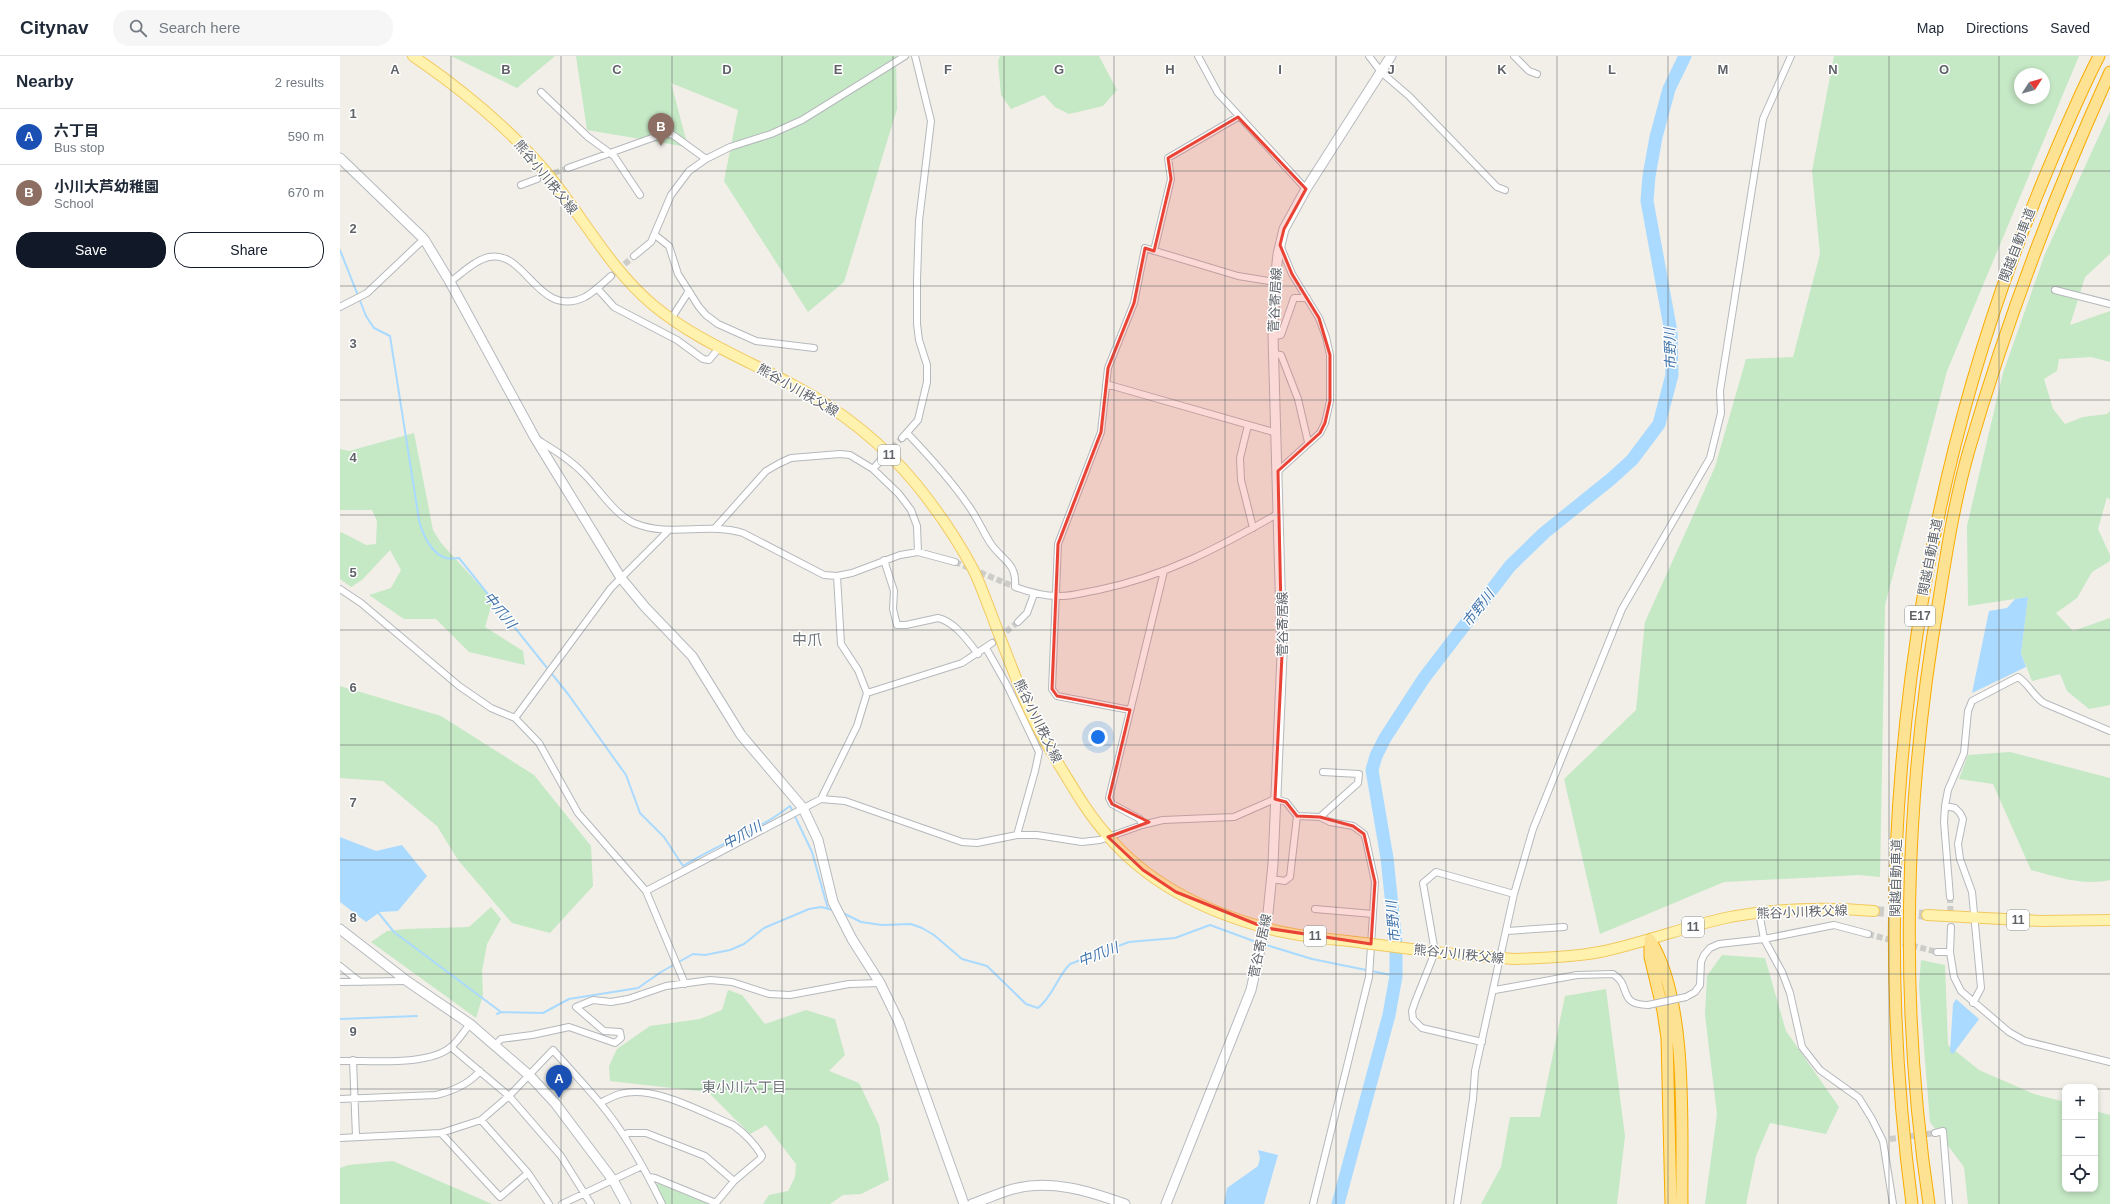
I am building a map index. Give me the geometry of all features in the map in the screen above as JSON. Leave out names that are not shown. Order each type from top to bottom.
[{"type":"highway","name":"関越自動車道","points":[[1910,1204],[1899,1079],[1895,963],[1896,847],[1897,808],[1904,728],[1922,602],[1936,521],[1954,448],[2001,288],[2033,204],[2099,56]]},
{"type":"highway","name":"関越自動車道","points":[[1929,1204],[1915,1079],[1909,906],[1913,810],[1930,651],[1952,522],[1969,452],[2020,292],[2057,193],[2110,72]]},
{"type":"highway","points":[[1650,940],[1650,957],[1662,1004],[1667,1038],[1671,1204]]},
{"type":"highway","points":[[1650,940],[1659,954],[1667,980],[1676,1029],[1680,1081],[1682,1204]]},
{"type":"highway","points":[[1915,1079],[1936,1204]]},
{"type":"main road","name":"熊谷小川秩父線","points":[[413,56],[456,85],[508,130],[548,174],[631,284],[671,319],[720,348],[794,385],[847,418],[888,454],[915,483],[948,527],[975,572],[1024,700],[1050,751],[1079,798],[1108,837],[1143,870],[1176,892],[1226,914],[1266,928],[1435,952],[1514,959],[1576,956],[1650,940],[1711,922],[1759,912],[1817,909],[1874,911]]},
{"type":"main road","name":"11","points":[[1926,915],[2041,921],[2110,920]]},
{"type":"street","points":[[634,256],[651,242],[671,195],[689,171],[706,159],[730,147],[771,134],[802,120],[905,56]]},
{"type":"street","points":[[915,56],[931,121],[919,221],[917,280],[917,324],[919,340],[927,365],[927,382],[918,420],[905,435],[942,470],[969,505],[991,544],[1012,566],[1016,577],[1015,587],[1034,594],[1056,596],[1067,596],[1111,587],[1164,571],[1222,546],[1279,513]]},
{"type":"street","points":[[1198,56],[1218,93],[1238,117],[1306,189]]},
{"type":"street","points":[[1368,56],[1381,72],[1409,96],[1497,187],[1504,190]]},
{"type":"street","name":"菅谷寄居線","points":[[1166,1204],[1251,990],[1266,928],[1276,799],[1282,655],[1277,433],[1273,336],[1275,282],[1280,245],[1284,228],[1306,189],[1391,56]]},
{"type":"street","points":[[1514,56],[1529,71],[1537,74]]},
{"type":"street","points":[[1457,1204],[1473,1099],[1475,1071],[1495,990],[1514,894],[1533,829],[1622,609],[1710,458],[1720,413],[1720,391],[1763,119],[1791,56]]},
{"type":"street","points":[[541,92],[588,137],[611,154],[619,162],[640,195]]},
{"type":"street","points":[[1154,251],[1171,179],[1168,158],[1238,117]]},
{"type":"street","points":[[568,168],[611,154],[666,133],[673,135],[706,159]]},
{"type":"street","points":[[340,158],[424,239],[450,282],[535,438],[621,578],[645,607],[692,656],[741,735],[803,808],[818,840],[833,902],[852,939],[880,983],[899,1022],[964,1204]]},
{"type":"street","points":[[521,185],[537,179]]},
{"type":"street","points":[[655,235],[668,246],[678,274],[689,291],[706,315],[718,324],[748,338],[771,344],[814,348]]},
{"type":"street","points":[[340,307],[367,293],[424,239]]},
{"type":"street","points":[[1278,470],[1320,433],[1325,423],[1330,401],[1330,355],[1326,337],[1307,298],[1292,274],[1280,245]]},
{"type":"street","points":[[1130,710],[1061,697],[1054,694],[1052,689],[1058,544],[1101,432],[1108,368],[1134,303],[1145,248],[1238,276],[1275,282]]},
{"type":"street","points":[[450,282],[479,261],[489,257],[499,257],[525,273],[535,286],[555,299],[566,301],[583,298],[611,276]]},
{"type":"street","points":[[597,288],[614,308],[677,340],[703,359],[709,360],[720,348]]},
{"type":"street","points":[[2055,290],[2110,304]]},
{"type":"street","points":[[671,319],[689,291]]},
{"type":"street","points":[[1273,336],[1280,335],[1294,298],[1307,298]]},
{"type":"street","points":[[1274,354],[1281,355],[1298,399],[1308,442]]},
{"type":"street","points":[[1106,384],[1277,433]]},
{"type":"street","points":[[1248,425],[1240,458],[1241,480],[1252,528]]},
{"type":"street","points":[[535,438],[564,456],[584,473],[619,512],[634,523],[669,530],[716,527],[743,532],[816,572],[837,576],[852,573],[884,560],[918,552],[955,562]]},
{"type":"street","points":[[716,527],[766,471],[791,458],[840,454],[850,455],[873,469],[899,494],[911,510],[917,526],[918,552]]},
{"type":"street","points":[[873,469],[880,461]]},
{"type":"street","points":[[515,718],[621,578],[669,530]]},
{"type":"street","points":[[884,560],[894,591],[893,608],[897,625],[906,625],[938,618],[943,619],[955,628],[978,654]]},
{"type":"street","points":[[1142,825],[1140,819],[1112,804],[1109,798],[1164,571]]},
{"type":"street","points":[[821,799],[857,726],[867,693],[858,670],[841,644],[837,576]]},
{"type":"street","points":[[340,589],[361,602],[459,686],[491,708],[515,718],[539,743],[578,813],[646,891],[685,984]]},
{"type":"street","points":[[1018,622],[1027,613],[1034,594]]},
{"type":"street","points":[[867,693],[944,669],[978,654],[992,643]]},
{"type":"street","points":[[986,648],[1008,687],[1038,752],[1035,771],[1017,835]]},
{"type":"street","points":[[1950,897],[1944,822],[1945,806],[1948,790],[1964,753],[1968,711],[1972,700],[2018,677],[2024,681],[2037,698],[2110,731]]},
{"type":"street","points":[[1320,817],[1358,783],[1359,774],[1323,772]]},
{"type":"street","points":[[646,891],[821,799],[845,801],[962,842],[977,843],[1017,835],[1037,835],[1082,842],[1100,840],[1142,825],[1163,820],[1234,817],[1276,799],[1286,802],[1297,816],[1290,877],[1285,880],[1271,879]]},
{"type":"street","points":[[1945,806],[1955,808],[1960,812],[1963,819],[1958,844],[1960,859],[1972,892],[1981,988],[1973,1002]]},
{"type":"street","points":[[1297,816],[1320,817],[1330,822],[1353,826],[1364,834],[1375,882],[1369,977],[1313,1204]]},
{"type":"street","points":[[1482,1042],[1422,1028],[1413,1019],[1412,1011],[1435,952],[1423,883],[1436,872],[1514,894]]},
{"type":"street","points":[[1315,909],[1373,914]]},
{"type":"street","points":[[1759,912],[1764,939],[1782,972],[1790,993],[1802,1047],[1820,1070],[1859,1098],[1883,1141],[1893,1204]]},
{"type":"street","points":[[1495,990],[1577,975],[1613,974],[1621,980],[1627,998],[1632,1003],[1648,1005],[1686,997],[1698,990],[1700,985],[1701,962],[1704,955],[1710,948],[1718,944],[1764,939],[1834,925],[1868,934]]},
{"type":"street","points":[[1507,931],[1564,927]]},
{"type":"street","points":[[1951,927],[1950,952],[1954,977],[1961,991],[2001,1027],[2018,1038],[2110,1062]]},
{"type":"street","points":[[340,929],[407,981],[470,1024],[530,1076],[555,1103],[613,1180],[626,1204]]},
{"type":"street","points":[[1937,952],[1950,952]]},
{"type":"street","points":[[340,966],[360,982]]},
{"type":"street","points":[[495,1045],[501,1039],[532,1035],[569,1027],[615,1043],[621,1038],[620,1032],[604,1031],[576,1007],[593,1000],[611,1002],[628,999],[666,986],[710,980],[732,982],[769,994],[790,994],[849,984],[880,983]]},
{"type":"street","points":[[340,982],[407,981]]},
{"type":"street","points":[[340,1061],[418,1059],[436,1054],[451,1047],[470,1024]]},
{"type":"street","points":[[451,1047],[509,1096],[561,1156],[591,1204]]},
{"type":"street","points":[[340,1138],[441,1133],[481,1120],[530,1076],[553,1050],[600,1103],[624,1136],[649,1178],[662,1204]]},
{"type":"street","points":[[353,1060],[356,1137]]},
{"type":"street","points":[[340,1099],[436,1095],[449,1092],[462,1086],[480,1071]]},
{"type":"street","points":[[600,1103],[620,1094],[638,1091],[654,1093],[733,1125],[742,1132],[762,1156],[734,1181],[716,1203],[655,1178],[649,1178]]},
{"type":"street","points":[[481,1120],[528,1173],[549,1204]]},
{"type":"street","points":[[1935,1133],[1943,1130],[1949,1204]]},
{"type":"street","points":[[441,1133],[500,1197],[528,1173]]},
{"type":"street","points":[[624,1136],[628,1133],[646,1133],[694,1151],[715,1162],[734,1181]]},
{"type":"street","points":[[1883,1141],[1890,1139]]},
{"type":"street","points":[[562,1204],[642,1166]]},
{"type":"street","points":[[972,1204],[1015,1188],[1046,1185],[1092,1193],[1125,1204]]},
{"type":"highlighted area","points":[[1238,117],[1306,189],[1284,229],[1280,245],[1292,274],[1319,318],[1330,355],[1330,401],[1325,423],[1320,433],[1278,471],[1282,655],[1275,799],[1286,802],[1297,816],[1320,817],[1353,826],[1364,834],[1375,882],[1371,944],[1266,928],[1176,892],[1143,870],[1108,837],[1149,822],[1112,804],[1109,798],[1130,710],[1057,696],[1052,689],[1058,544],[1101,432],[1108,368],[1134,303],[1145,248],[1154,251],[1171,179],[1168,158]]},
{"type":"green space","points":[[451,56],[555,56],[517,88]]},
{"type":"green space","points":[[576,56],[896,56],[897,109],[844,282],[808,312],[724,181],[738,110],[671,83],[688,147],[587,130]]},
{"type":"green space","points":[[1000,56],[1099,56],[1117,90],[1103,106],[1069,114],[1055,107],[1044,95],[1011,109],[1001,95],[998,61]]},
{"type":"green space","points":[[1834,56],[2079,56],[1947,371],[1885,605],[1880,877],[1859,875],[1724,882],[1600,934],[1564,779],[1636,710],[1645,622],[1715,467],[1746,359],[1793,357],[1820,254],[1812,171]]},
{"type":"green space","points":[[2110,112],[2110,254],[2085,277],[2070,325],[2110,311],[2110,362],[2091,357],[2059,359],[2057,371],[2044,379],[2053,409],[2065,424],[2083,417],[2107,414],[2110,411],[2110,500],[2107,497],[2098,529],[2110,555],[2110,561],[2092,572],[2077,598],[2056,613],[2073,631],[2110,618],[2110,705],[2089,709],[2067,691],[2060,674],[2032,681],[2021,653],[2028,597],[1968,606],[1967,526],[2003,373],[2045,254]]},
{"type":"green space","points":[[414,433],[433,530],[441,543],[493,600],[485,627],[523,651],[525,665],[469,652],[436,619],[404,619],[369,595],[391,588],[401,570],[390,550],[362,580],[351,587],[340,579],[340,533],[341,532],[366,545],[376,544],[377,521],[372,510],[340,510],[340,449],[349,451]]},
{"type":"green space","points":[[340,686],[441,716],[534,775],[591,846],[593,886],[550,933],[512,923],[458,860],[437,826],[383,781],[340,778]]},
{"type":"green space","points":[[2010,752],[2110,778],[2110,880],[2090,882],[2070,880],[2031,870],[1993,784],[1959,779],[1968,755]]},
{"type":"green space","points":[[491,907],[501,919],[487,944],[482,971],[483,995],[476,1018],[371,942],[387,931],[469,927]]},
{"type":"green space","points":[[1722,955],[1765,958],[1786,1031],[1839,1107],[1826,1134],[1770,1123],[1756,1156],[1746,1204],[1705,1204],[1717,1114],[1705,1015],[1707,976]]},
{"type":"green space","points":[[1921,960],[1945,965],[1948,1045],[1979,1070],[2034,1094],[2062,1101],[2062,1192],[2098,1192],[2098,1112],[2110,1115],[2110,1204],[1968,1204],[1964,1167],[1930,1122],[1919,986]]},
{"type":"green space","points":[[1606,989],[1625,1136],[1617,1204],[1481,1204],[1501,1167],[1510,1117],[1540,1117],[1565,996]]},
{"type":"green space","points":[[728,990],[742,995],[765,1024],[806,1010],[835,1019],[845,1055],[829,1071],[859,1083],[879,1125],[889,1180],[861,1194],[843,1195],[830,1204],[763,1204],[769,1195],[788,1191],[795,1177],[796,1164],[766,1125],[750,1134],[708,1092],[610,1081],[609,1066],[617,1049],[650,1026],[700,1019],[722,1010]]},
{"type":"green space","points":[[393,1161],[492,1204],[340,1204],[340,1168],[348,1165]]},
{"type":"green space","points":[[657,1183],[709,1204],[665,1204],[656,1185]]},
{"type":"water","points":[[2028,597],[2021,653],[2026,667],[1972,693],[1989,611],[2007,608],[2015,599]]},
{"type":"water","points":[[340,837],[376,851],[402,845],[427,876],[398,911],[380,912],[366,922],[340,902]]},
{"type":"water","points":[[1956,999],[1979,1019],[1953,1054],[1950,1052],[1953,1004]]},
{"type":"water","points":[[1258,1150],[1278,1155],[1264,1204],[1224,1204],[1227,1188],[1258,1166],[1260,1158]]},
{"type":"waterway","name":"市野川","points":[[1338,1204],[1389,1015],[1396,976],[1396,944],[1387,858],[1372,770],[1376,756],[1385,738],[1424,678],[1510,566],[1544,533],[1611,479],[1632,460],[1659,424],[1672,375],[1671,332],[1647,201],[1649,176],[1656,137],[1669,89],[1685,56]]},
{"type":"waterway","name":"中爪川","points":[[340,250],[366,316],[374,328],[390,336],[419,520],[422,531],[432,548],[441,556],[446,558],[459,558],[568,694],[626,775],[640,813],[664,837],[683,866],[765,823],[790,806],[812,852],[828,909]]},
{"type":"waterway","points":[[497,1014],[501,1012],[543,1013],[569,999],[638,988],[661,972],[693,954],[705,955],[730,950],[744,944],[764,928],[809,909],[821,907],[833,910]]},
{"type":"waterway","points":[[377,911],[394,932],[501,1012]]},
{"type":"waterway","name":"中爪川","points":[[843,913],[861,922],[882,925],[911,924],[922,928],[934,935],[962,959],[987,966],[1026,1004],[1038,1008],[1048,998],[1070,964],[1129,942],[1175,938],[1210,925],[1259,943]]},
{"type":"waterway","name":"中爪川","points":[[1263,944],[1312,959],[1396,976]]},
{"type":"waterway","points":[[340,1019],[417,1016]]},
{"type":"tunnel","points":[[537,179],[568,168]]},
{"type":"tunnel","points":[[611,276],[634,256]]},
{"type":"tunnel","points":[[880,461],[902,438]]},
{"type":"tunnel","points":[[955,562],[1015,587]]},
{"type":"tunnel","points":[[992,643],[1018,622]]},
{"type":"tunnel","points":[[1950,897],[1951,927]]},
{"type":"tunnel","points":[[1874,911],[1927,915]]},
{"type":"tunnel","points":[[1868,934],[1937,952]]},
{"type":"tunnel","points":[[1890,1139],[1935,1133]]},
{"type":"place","name":"小川大芦幼稚園","points":[[661,146]]},
{"type":"place","name":"六丁目","points":[[559,1098]]},
{"type":"district","name":"中爪","points":[[807,639]]},
{"type":"district","name":"東小川六丁目","points":[[744,1087]]}]
